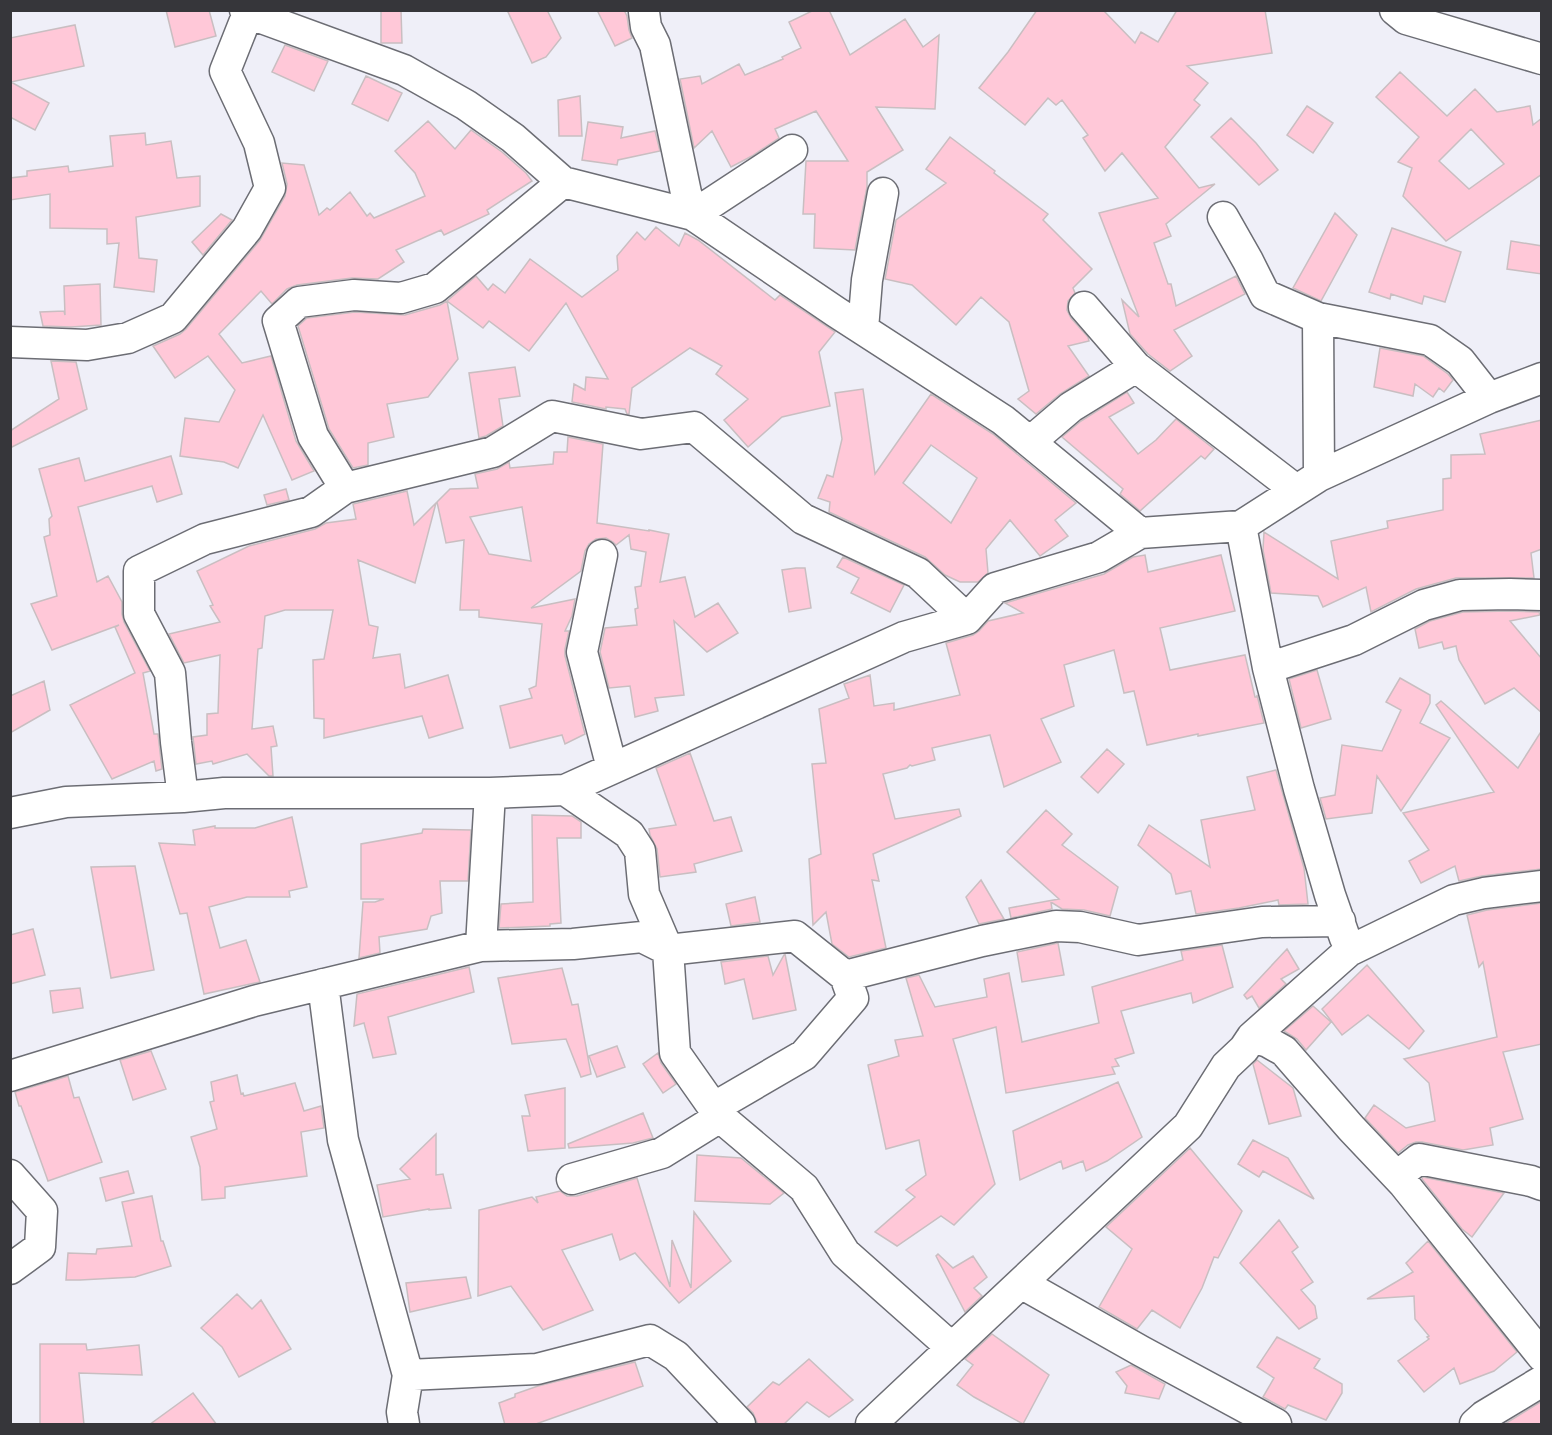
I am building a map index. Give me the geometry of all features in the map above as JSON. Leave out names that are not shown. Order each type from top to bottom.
[{"type":"street","points":[[1395,10],[1406,19],[1542,59]]},
{"type":"street","points":[[10,342],[87,345],[128,338],[173,318],[247,229],[270,188],[259,143],[225,71],[247,12],[404,70],[466,105],[504,132],[563,182],[693,215],[1003,420],[1140,533]]},
{"type":"street","points":[[644,12],[646,27],[655,45],[686,193],[693,215]]},
{"type":"street","points":[[693,215],[792,150]]},
{"type":"street","points":[[345,488],[314,436],[278,321],[299,302],[354,295],[401,298],[435,288],[563,182]]},
{"type":"street","points":[[863,329],[867,280],[883,192]]},
{"type":"street","points":[[1223,217],[1265,295],[1318,318],[1430,339],[1461,361],[1489,398]]},
{"type":"street","points":[[1084,307],[1136,367],[1307,483]]},
{"type":"street","points":[[1307,483],[1318,318]]},
{"type":"street","points":[[1030,442],[1071,407],[1136,367]]},
{"type":"street","points":[[10,813],[66,802],[224,793],[490,793],[565,790],[904,637],[967,619],[995,588],[1098,557],[1140,533],[1241,526],[1307,483],[1489,398],[1542,378]]},
{"type":"street","points":[[183,796],[170,673],[139,614],[139,571],[205,539],[311,512],[345,488],[493,452],[552,416],[641,434],[694,427],[803,519],[918,573],[967,619]]},
{"type":"street","points":[[1241,526],[1268,668],[1299,789],[1349,951]]},
{"type":"street","points":[[602,555],[582,652],[612,768]]},
{"type":"street","points":[[1268,668],[1354,640],[1424,605],[1460,595],[1542,595]]},
{"type":"street","points":[[565,790],[629,834],[640,851],[644,894],[668,950],[675,1053],[716,1113],[804,1188],[845,1253],[952,1348]]},
{"type":"street","points":[[481,946],[490,793]]},
{"type":"street","points":[[871,1425],[1188,1126],[1226,1066],[1244,1049],[1252,1037],[1349,951],[1454,900],[1484,893],[1542,886]]},
{"type":"street","points":[[845,976],[982,941],[1056,926],[1080,927],[1138,940],[1262,922],[1340,921]]},
{"type":"street","points":[[10,1076],[254,1001],[481,946],[573,944],[642,937],[668,950],[795,936],[845,976],[853,998],[804,1055],[716,1113],[662,1153],[572,1179]]},
{"type":"street","points":[[323,984],[343,1140],[408,1375],[402,1412],[404,1425]]},
{"type":"street","points":[[1252,1037],[1268,1042],[1284,1051],[1351,1128],[1397,1176],[1542,1356]]},
{"type":"street","points":[[1397,1176],[1419,1159],[1542,1185]]},
{"type":"street","points":[[10,1175],[42,1211],[40,1247],[10,1269]]},
{"type":"street","points":[[1021,1283],[1276,1425]]},
{"type":"street","points":[[408,1375],[537,1370],[650,1340],[676,1356],[740,1425]]},
{"type":"street","points":[[1475,1425],[1484,1416],[1542,1381]]},
{"type":"building","points":[[166,10],[209,10],[216,36],[175,47]]},
{"type":"building","points":[[381,10],[401,10],[402,43],[381,43]]},
{"type":"building","points":[[507,10],[547,10],[561,38],[546,57],[532,63]]},
{"type":"building","points":[[597,10],[624,10],[632,38],[615,46]]},
{"type":"building","points":[[814,10],[829,10],[850,55],[905,19],[923,47],[939,35],[935,109],[876,107],[903,150],[867,172],[867,187],[855,250],[814,248],[815,214],[803,214],[806,161],[848,161],[816,111],[775,129],[779,138],[731,167],[712,131],[694,148],[680,79],[700,76],[702,84],[739,64],[745,75],[783,59],[782,57],[801,48],[789,22]]},
{"type":"building","points":[[1037,10],[1103,10],[1135,43],[1141,32],[1158,42],[1177,10],[1265,10],[1272,53],[1187,66],[1208,83],[1194,100],[1200,105],[1165,147],[1199,188],[1215,184],[1166,224],[1171,236],[1154,243],[1168,284],[1171,284],[1176,306],[1236,276],[1245,294],[1174,330],[1192,356],[1170,371],[1148,354],[1130,334],[1122,300],[1139,317],[1099,213],[1158,198],[1122,153],[1105,171],[1083,138],[1088,135],[1062,100],[1056,105],[1048,98],[1025,125],[979,88]]},
{"type":"building","points":[[75,25],[84,66],[11,82],[49,103],[35,130],[10,117],[10,38]]},
{"type":"building","points":[[285,45],[328,61],[314,91],[272,72]]},
{"type":"building","points":[[1400,72],[1447,116],[1475,89],[1497,112],[1530,106],[1533,125],[1542,118],[1542,174],[1446,241],[1403,196],[1412,168],[1398,162],[1419,137],[1376,97]],"holes":[[[1471,129],[1504,164],[1469,189],[1439,161]]]},
{"type":"building","points":[[366,76],[402,93],[388,121],[352,104]]},
{"type":"building","points":[[580,96],[582,136],[559,136],[558,100]]},
{"type":"building","points":[[1307,106],[1333,123],[1313,153],[1287,135]]},
{"type":"building","points":[[1231,118],[1278,170],[1259,185],[1211,137]]},
{"type":"building","points":[[428,121],[455,149],[471,130],[502,152],[532,181],[487,210],[489,214],[444,235],[441,230],[396,250],[404,262],[378,279],[352,278],[297,285],[287,289],[272,304],[261,291],[219,334],[242,363],[271,356],[296,441],[314,471],[292,480],[263,415],[238,468],[224,462],[180,456],[185,418],[219,422],[235,390],[208,356],[175,378],[153,346],[186,329],[260,240],[285,196],[287,184],[282,163],[304,165],[319,215],[327,208],[330,210],[350,192],[367,216],[370,213],[374,218],[425,196],[415,173],[395,151]]},
{"type":"building","points":[[588,122],[623,127],[621,138],[655,131],[660,151],[618,160],[617,165],[582,160]]},
{"type":"building","points":[[145,133],[146,145],[171,141],[177,178],[200,176],[200,206],[136,217],[139,258],[157,260],[154,292],[114,287],[119,243],[107,244],[107,229],[50,228],[50,194],[10,200],[10,178],[27,176],[27,171],[68,166],[69,172],[113,166],[110,136]]},
{"type":"building","points":[[950,137],[1048,214],[1043,220],[1092,269],[1073,288],[1075,293],[1068,301],[1067,310],[1088,337],[1089,341],[1068,346],[1089,376],[1060,394],[1036,414],[1018,399],[1029,391],[1009,322],[981,297],[956,325],[912,285],[885,279],[896,220],[946,183],[926,169]]},
{"type":"building","points":[[1335,213],[1357,235],[1321,301],[1293,288]]},
{"type":"building","points":[[221,214],[232,220],[203,255],[192,242]]},
{"type":"building","points":[[656,227],[679,246],[685,233],[698,240],[775,300],[780,295],[835,332],[819,352],[830,406],[782,417],[748,447],[724,420],[748,399],[716,374],[722,366],[690,348],[632,388],[629,414],[625,409],[606,407],[606,409],[572,402],[574,384],[585,390],[586,377],[608,379],[566,303],[529,351],[489,321],[483,328],[447,301],[476,276],[488,290],[493,284],[505,293],[530,259],[582,297],[618,270],[617,256],[637,232],[645,240]]},
{"type":"building","points":[[1392,228],[1461,252],[1445,302],[1424,296],[1422,304],[1391,294],[1390,299],[1369,292]]},
{"type":"building","points":[[1511,241],[1542,246],[1542,274],[1507,269]]},
{"type":"building","points":[[100,284],[101,325],[43,326],[40,312],[64,311],[65,315],[64,286]]},
{"type":"building","points":[[447,301],[458,359],[428,397],[387,404],[394,437],[368,443],[368,465],[353,468],[329,429],[298,326],[307,318],[355,312],[405,315]]},
{"type":"building","points":[[1380,348],[1423,356],[1453,380],[1444,392],[1439,388],[1433,397],[1415,384],[1413,396],[1374,387]]},
{"type":"building","points":[[51,361],[76,362],[87,409],[12,447],[10,431],[59,399]]},
{"type":"building","points":[[515,367],[520,396],[499,399],[503,426],[479,438],[469,373]]},
{"type":"building","points":[[863,389],[875,474],[931,394],[993,434],[1076,503],[1055,520],[1068,536],[1040,556],[1010,520],[986,549],[988,573],[978,582],[960,582],[945,575],[925,557],[829,512],[830,502],[818,498],[827,475],[833,477],[842,439],[835,393]],"holes":[[[931,445],[977,478],[951,523],[903,483]]]},
{"type":"building","points":[[1127,392],[1134,403],[1109,417],[1138,454],[1156,440],[1176,419],[1214,449],[1205,459],[1201,456],[1140,511],[1120,494],[1123,489],[1062,437],[1081,421]]},
{"type":"building","points":[[1542,420],[1542,549],[1531,553],[1534,578],[1456,578],[1416,589],[1371,612],[1366,587],[1323,607],[1318,596],[1271,593],[1263,550],[1264,532],[1338,579],[1331,541],[1388,528],[1387,521],[1443,510],[1443,479],[1451,478],[1451,455],[1485,454],[1480,434]]},
{"type":"building","points":[[568,437],[603,444],[597,523],[669,534],[660,582],[685,577],[695,617],[718,603],[738,633],[707,652],[674,621],[684,695],[655,698],[658,711],[635,717],[630,686],[609,688],[600,652],[605,628],[637,625],[635,609],[638,608],[635,587],[641,586],[646,552],[631,549],[629,535],[616,545],[606,538],[596,539],[585,551],[581,571],[531,608],[575,599],[572,616],[565,631],[569,631],[565,656],[585,734],[565,744],[562,735],[510,748],[500,706],[532,698],[529,689],[536,686],[542,624],[479,617],[479,610],[460,610],[464,540],[446,543],[437,502],[450,489],[478,488],[475,474],[497,469],[509,462],[510,468],[553,464],[554,452],[567,452]],"holes":[[[522,507],[531,561],[489,554],[470,517]]]},
{"type":"building","points":[[171,456],[182,494],[157,502],[152,486],[78,507],[97,582],[108,576],[122,602],[124,622],[150,671],[143,673],[154,734],[158,734],[162,769],[156,771],[154,761],[112,779],[70,705],[135,673],[115,627],[119,625],[52,650],[31,604],[57,596],[44,537],[50,535],[49,519],[52,516],[39,469],[79,458],[85,481]]},
{"type":"building","points":[[286,489],[289,500],[267,505],[264,495]]},
{"type":"building","points":[[407,491],[414,525],[436,503],[415,583],[358,560],[369,625],[378,627],[373,658],[400,654],[405,688],[448,675],[463,728],[429,738],[422,716],[324,738],[324,719],[314,718],[313,660],[324,659],[333,610],[285,610],[265,616],[262,648],[258,649],[252,729],[273,726],[277,746],[271,747],[273,776],[269,776],[247,754],[213,764],[212,761],[196,764],[193,737],[207,735],[207,714],[218,713],[220,655],[184,663],[169,634],[220,622],[210,606],[213,605],[197,571],[249,546],[315,529],[326,523],[356,519],[353,504]]},
{"type":"building","points":[[1145,555],[1148,572],[1221,555],[1235,611],[1160,628],[1170,670],[1245,655],[1264,723],[1147,745],[1134,691],[1124,693],[1114,650],[1064,665],[1074,706],[1041,719],[1061,762],[1004,787],[990,735],[932,748],[935,760],[883,774],[895,819],[959,809],[961,816],[873,854],[879,881],[872,880],[886,948],[849,957],[832,944],[826,912],[813,925],[809,859],[821,854],[812,764],[826,763],[819,709],[849,698],[844,684],[870,675],[874,706],[894,703],[894,710],[960,695],[946,643],[973,635],[988,621],[1023,613],[1005,603],[1104,574],[1133,557]]},
{"type":"building","points":[[843,557],[904,585],[890,612],[851,593],[859,578],[837,567]]},
{"type":"building","points":[[805,568],[811,608],[789,612],[782,570]]},
{"type":"building","points":[[1463,612],[1539,612],[1540,615],[1510,621],[1542,659],[1542,713],[1514,688],[1485,704],[1459,660],[1456,646],[1444,649],[1442,642],[1419,648],[1415,629],[1430,621]]},
{"type":"building","points":[[1317,670],[1331,719],[1301,728],[1289,679]]},
{"type":"building","points":[[1400,678],[1430,695],[1430,703],[1420,723],[1450,738],[1401,811],[1377,776],[1372,813],[1326,819],[1320,798],[1335,795],[1342,745],[1382,751],[1401,710],[1386,702]]},
{"type":"building","points":[[44,681],[50,710],[10,733],[10,696]]},
{"type":"building","points":[[1441,701],[1518,768],[1542,730],[1542,869],[1459,881],[1455,866],[1421,883],[1409,861],[1429,850],[1403,813],[1494,792],[1436,705]]},
{"type":"building","points":[[1107,749],[1124,764],[1098,793],[1081,777]]},
{"type":"building","points":[[690,753],[714,821],[731,817],[742,851],[694,864],[696,872],[660,877],[657,849],[649,829],[676,825],[656,768]]},
{"type":"building","points":[[1276,770],[1304,868],[1308,904],[1279,905],[1278,900],[1196,914],[1191,891],[1176,894],[1171,874],[1138,845],[1149,825],[1210,867],[1201,820],[1255,810],[1247,777]]},
{"type":"building","points":[[1046,810],[1072,834],[1062,845],[1118,887],[1110,916],[1084,910],[1062,909],[1051,902],[1052,909],[1011,918],[1009,908],[1059,899],[1007,852]]},
{"type":"building","points":[[532,815],[572,816],[581,822],[581,838],[557,838],[561,923],[550,924],[550,926],[499,928],[501,904],[533,902]]},
{"type":"building","points":[[292,817],[307,887],[289,891],[290,897],[247,897],[209,907],[220,948],[246,940],[260,982],[204,994],[187,913],[180,914],[159,843],[195,845],[193,830],[215,826],[215,828],[255,828]]},
{"type":"building","points":[[423,829],[471,830],[468,881],[440,881],[442,913],[431,916],[427,929],[379,937],[380,953],[359,958],[363,902],[384,899],[361,899],[361,844],[422,833]]},
{"type":"building","points":[[135,866],[154,970],[111,978],[91,867]]},
{"type":"building","points":[[981,880],[1004,919],[979,924],[966,897]]},
{"type":"building","points":[[755,897],[760,922],[731,926],[726,904]]},
{"type":"building","points":[[1542,903],[1542,1044],[1503,1052],[1523,1119],[1490,1128],[1493,1145],[1463,1150],[1416,1142],[1398,1153],[1365,1118],[1374,1105],[1406,1128],[1435,1121],[1429,1083],[1404,1059],[1497,1037],[1483,962],[1479,967],[1467,915]]},
{"type":"building","points":[[33,929],[45,975],[10,984],[10,935]]},
{"type":"building","points":[[1058,943],[1064,975],[1022,982],[1017,952]]},
{"type":"building","points":[[1222,945],[1233,987],[1193,1003],[1191,993],[1121,1011],[1134,1053],[1115,1059],[1119,1066],[1112,1067],[1115,1074],[1006,1093],[996,1027],[953,1039],[995,1184],[954,1225],[941,1216],[897,1246],[875,1232],[915,1197],[906,1190],[926,1175],[919,1140],[886,1149],[868,1065],[899,1056],[895,1040],[923,1036],[906,978],[919,975],[935,1007],[987,997],[984,979],[1009,973],[1022,1042],[1099,1023],[1092,987],[1183,960],[1181,951]]},
{"type":"building","points":[[1287,949],[1299,969],[1281,979],[1286,984],[1259,1008],[1252,996],[1247,999],[1244,995]]},
{"type":"building","points":[[785,954],[796,1010],[753,1019],[744,979],[725,984],[721,962],[768,956],[773,975]]},
{"type":"building","points":[[1367,965],[1424,1031],[1409,1049],[1368,1015],[1342,1035],[1322,1009]]},
{"type":"building","points":[[469,967],[474,992],[388,1017],[396,1054],[373,1058],[364,1023],[354,1026],[357,994]]},
{"type":"building","points":[[562,968],[572,1005],[578,1004],[591,1074],[581,1077],[566,1039],[512,1044],[498,978]]},
{"type":"building","points":[[80,988],[83,1008],[53,1013],[50,991]]},
{"type":"building","points":[[1313,1006],[1331,1022],[1306,1050],[1297,1039],[1284,1031]]},
{"type":"building","points":[[617,1046],[625,1067],[597,1077],[589,1056]]},
{"type":"building","points":[[151,1051],[166,1089],[133,1100],[120,1060]]},
{"type":"building","points":[[658,1053],[661,1063],[676,1084],[663,1093],[643,1064]]},
{"type":"building","points":[[1257,1060],[1293,1088],[1301,1116],[1269,1124],[1253,1064]]},
{"type":"building","points":[[237,1075],[241,1094],[243,1093],[244,1096],[295,1083],[304,1111],[321,1106],[324,1128],[301,1132],[307,1176],[225,1187],[225,1198],[202,1200],[200,1167],[191,1137],[217,1129],[210,1102],[214,1101],[211,1082]]},
{"type":"building","points":[[68,1076],[74,1098],[79,1097],[102,1162],[48,1181],[15,1092]]},
{"type":"building","points":[[1118,1082],[1142,1137],[1107,1161],[1086,1171],[1083,1161],[1063,1169],[1061,1161],[1020,1180],[1013,1131]]},
{"type":"building","points":[[565,1088],[565,1148],[528,1151],[522,1116],[530,1116],[525,1095]]},
{"type":"building","points":[[643,1113],[653,1138],[633,1143],[569,1148],[568,1144]]},
{"type":"building","points":[[436,1134],[436,1175],[443,1174],[451,1208],[429,1209],[383,1217],[377,1185],[410,1179],[400,1169]]},
{"type":"building","points":[[1253,1140],[1288,1158],[1314,1199],[1263,1171],[1259,1177],[1238,1164]]},
{"type":"building","points":[[1190,1148],[1242,1211],[1218,1258],[1214,1257],[1202,1288],[1180,1328],[1152,1310],[1137,1329],[1099,1307],[1132,1249],[1106,1227]]},
{"type":"building","points":[[697,1155],[741,1158],[784,1193],[770,1204],[695,1201]]},
{"type":"building","points":[[128,1171],[134,1193],[106,1201],[100,1178]]},
{"type":"building","points":[[1423,1177],[1504,1193],[1472,1237],[1462,1229],[1422,1179]]},
{"type":"building","points":[[637,1178],[670,1287],[672,1240],[691,1288],[694,1212],[731,1261],[679,1303],[635,1253],[620,1260],[612,1234],[562,1250],[593,1310],[543,1330],[511,1286],[478,1296],[479,1210],[532,1197],[538,1203],[536,1197],[560,1191],[567,1196],[577,1196]]},
{"type":"building","points":[[152,1196],[161,1241],[163,1241],[171,1266],[135,1277],[66,1280],[68,1253],[96,1254],[97,1249],[132,1246],[122,1202]]},
{"type":"building","points":[[1279,1220],[1298,1247],[1292,1252],[1313,1282],[1301,1290],[1315,1306],[1317,1318],[1299,1329],[1240,1263]]},
{"type":"building","points":[[1428,1241],[1517,1352],[1494,1371],[1460,1384],[1454,1368],[1424,1392],[1398,1361],[1429,1339],[1415,1319],[1414,1296],[1367,1299],[1413,1272],[1406,1263]]},
{"type":"building","points":[[938,1254],[953,1268],[973,1256],[987,1277],[974,1288],[982,1296],[965,1312],[936,1256]]},
{"type":"building","points":[[466,1277],[471,1298],[410,1312],[406,1283]]},
{"type":"building","points":[[237,1294],[252,1309],[261,1300],[291,1349],[239,1377],[222,1347],[201,1328]]},
{"type":"building","points":[[992,1334],[1049,1375],[1023,1424],[957,1385],[973,1365],[965,1359]]},
{"type":"building","points":[[1277,1337],[1320,1359],[1314,1368],[1342,1384],[1342,1393],[1326,1420],[1288,1405],[1285,1409],[1263,1397],[1274,1378],[1257,1367]]},
{"type":"building","points":[[40,1344],[86,1344],[87,1350],[139,1345],[142,1375],[79,1373],[84,1425],[40,1425]]},
{"type":"building","points":[[809,1359],[853,1400],[829,1417],[807,1402],[783,1425],[758,1425],[753,1413],[747,1407],[773,1382],[779,1385]]},
{"type":"building","points":[[635,1362],[643,1386],[533,1425],[505,1425],[499,1403],[515,1397],[515,1394],[538,1386]]},
{"type":"building","points":[[1131,1365],[1165,1384],[1159,1399],[1125,1393],[1127,1386],[1116,1372]]},
{"type":"building","points":[[193,1393],[217,1425],[149,1425]]},
{"type":"building","points":[[1542,1401],[1542,1425],[1503,1425]]}]
